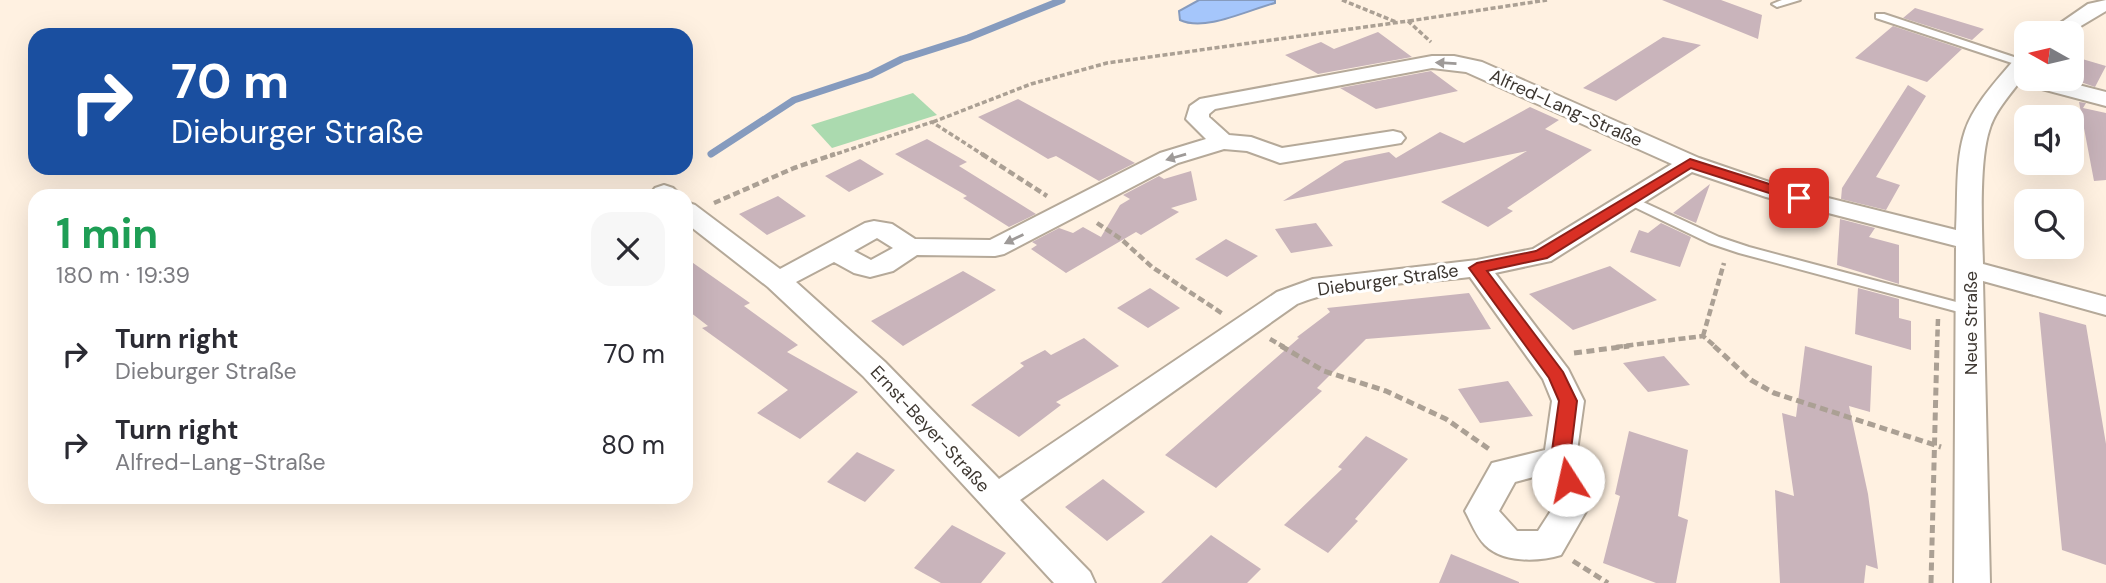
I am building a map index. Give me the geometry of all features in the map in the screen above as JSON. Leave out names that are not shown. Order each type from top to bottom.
[{"type":"street","points":[[2075,21],[2095,8],[2106,5]]},
{"type":"street","name":"Alfred-Lang-Straße","points":[[1223,142],[1197,119],[1198,111],[1208,104],[1432,62],[1454,62],[1475,67],[1690,163],[1970,255],[2106,306]]},
{"type":"street","name":"Neue Straße","points":[[1972,583],[1970,255],[1973,152],[1977,131],[1986,111],[2014,81]]},
{"type":"street","points":[[2083,91],[2106,99]]},
{"type":"street","points":[[778,281],[834,250],[867,270],[874,270],[909,247],[995,248],[1169,158],[1223,142],[1251,144],[1280,156],[1393,138]]},
{"type":"street","name":"Dieburger Straße","points":[[996,499],[1287,298],[1313,288],[1477,268],[1541,255],[1690,163]]},
{"type":"street","name":"Ernst-Beyer-Straße","points":[[693,215],[778,281],[874,369],[1077,583]]},
{"type":"street","points":[[1477,268],[1557,376],[1568,401],[1560,458],[1575,501],[1548,545],[1521,547],[1495,536],[1482,511],[1504,472],[1560,458]]},
{"type":"lane","points":[[1777,4],[1795,0]]},
{"type":"lane","points":[[1881,16],[2014,66]]},
{"type":"lane","points":[[1630,200],[1728,245],[1970,310]]},
{"type":"path","points":[[1342,0],[1397,23]]},
{"type":"path","points":[[693,198],[932,122],[1007,90],[1099,64],[1548,0]]},
{"type":"path","points":[[1408,21],[1454,62]]},
{"type":"path","points":[[932,122],[1061,205],[1075,208],[1121,239],[1152,267],[1231,319],[1248,326],[1324,371],[1386,391],[1446,419],[1515,469]]},
{"type":"path","points":[[1703,336],[1728,245]]},
{"type":"path","points":[[1931,583],[1938,302]]},
{"type":"path","points":[[1543,358],[1703,336]]},
{"type":"path","points":[[1703,336],[1751,380],[1774,393],[1972,457]]},
{"type":"path","points":[[1548,545],[1608,583]]},
{"type":"green space","points":[[913,93],[937,115],[832,148],[811,125]]},
{"type":"water","points":[[1199,0],[1275,0],[1275,3],[1214,22],[1190,23],[1180,20],[1179,11]]},
{"type":"building","points":[[1662,0],[1721,0],[1762,15],[1758,39]]},
{"type":"building","points":[[1915,8],[1984,29],[1972,40],[1903,18]]},
{"type":"building","points":[[1893,26],[1962,49],[1927,82],[1855,58]]},
{"type":"building","points":[[1378,32],[1412,57],[1318,74],[1285,55],[1321,42],[1334,49]]},
{"type":"building","points":[[1663,37],[1701,45],[1616,101],[1583,88]]},
{"type":"building","points":[[2084,60],[2106,66],[2095,87],[2084,83]]},
{"type":"building","points":[[1431,71],[1458,91],[1376,109],[1340,88]]},
{"type":"building","points":[[1908,85],[1926,96],[1876,177],[1900,185],[1886,210],[1841,199],[1842,188]]},
{"type":"building","points":[[1018,99],[1135,163],[1099,181],[1056,156],[1048,159],[978,117]]},
{"type":"building","points":[[1530,107],[1559,120],[1545,129],[1592,150],[1507,208],[1513,211],[1488,227],[1441,202],[1527,151],[1283,201],[1345,161],[1389,152],[1396,158],[1440,132],[1464,143]]},
{"type":"building","points":[[2084,108],[2106,113],[2106,180],[2094,181],[2084,128]]},
{"type":"building","points":[[927,139],[967,162],[959,166],[1036,214],[1009,227],[963,198],[967,196],[895,154]]},
{"type":"building","points":[[860,159],[884,174],[849,192],[825,176]]},
{"type":"building","points":[[1191,171],[1197,200],[1171,208],[1179,212],[1141,235],[1136,232],[1066,273],[1031,249],[1037,245],[1032,242],[1059,228],[1073,233],[1083,227],[1101,237],[1120,205],[1130,199],[1123,195],[1159,176],[1164,179]]},
{"type":"building","points":[[1710,184],[1696,223],[1673,213]]},
{"type":"building","points":[[778,196],[806,216],[767,235],[739,214]]},
{"type":"building","points":[[1840,219],[1875,228],[1869,237],[1899,245],[1899,284],[1837,265]]},
{"type":"building","points":[[1316,223],[1333,246],[1291,253],[1275,229]]},
{"type":"building","points":[[1661,223],[1691,237],[1680,267],[1630,252],[1639,230],[1648,233]]},
{"type":"building","points":[[1226,239],[1258,256],[1227,277],[1195,259]]},
{"type":"building","points":[[693,263],[750,303],[744,306],[798,345],[787,352],[858,392],[800,439],[757,413],[788,390],[702,328],[708,326],[693,314]]},
{"type":"building","points":[[1610,266],[1657,300],[1573,330],[1529,294]]},
{"type":"building","points":[[963,271],[996,290],[903,346],[871,321]]},
{"type":"building","points":[[1150,288],[1180,308],[1148,328],[1117,308]]},
{"type":"building","points":[[1858,288],[1899,299],[1899,318],[1911,321],[1911,350],[1855,334]]},
{"type":"building","points":[[1469,293],[1491,329],[1366,339],[1317,388],[1322,391],[1216,488],[1165,455],[1299,338],[1297,337],[1330,312],[1327,308]]},
{"type":"building","points":[[2039,312],[2086,325],[2106,444],[2106,565],[2062,550]]},
{"type":"building","points":[[1084,338],[1119,366],[1056,402],[1061,405],[1019,437],[971,405],[1024,366],[1020,363],[1045,350],[1051,355]]},
{"type":"building","points":[[1805,346],[1872,366],[1870,412],[1849,406],[1868,494],[1878,569],[1866,565],[1864,583],[1780,583],[1775,490],[1794,496],[1782,413],[1796,417]]},
{"type":"building","points":[[1664,356],[1690,385],[1648,392],[1623,363]]},
{"type":"building","points":[[1508,381],[1533,416],[1480,423],[1458,389]]},
{"type":"building","points":[[1629,431],[1688,450],[1678,516],[1688,520],[1676,583],[1656,583],[1603,563],[1620,496],[1615,494]]},
{"type":"building","points":[[1366,436],[1408,459],[1355,519],[1358,521],[1328,553],[1284,525],[1342,469],[1338,467]]},
{"type":"building","points":[[857,452],[895,470],[865,502],[827,482]]},
{"type":"building","points":[[1103,479],[1145,512],[1107,541],[1065,507]]},
{"type":"building","points":[[952,525],[1006,553],[981,583],[941,583],[914,568]]},
{"type":"building","points":[[1211,535],[1261,569],[1247,583],[1161,583]]},
{"type":"building","points":[[1451,554],[1519,582],[1519,583],[1439,583]]},
{"type":"waterway","points":[[711,154],[794,100],[870,75],[902,59],[968,38],[1062,0]]},
{"type":"route","points":[[1568,480],[1560,458],[1568,401],[1557,376],[1477,268],[1541,255],[1690,163],[1799,198]]}]
